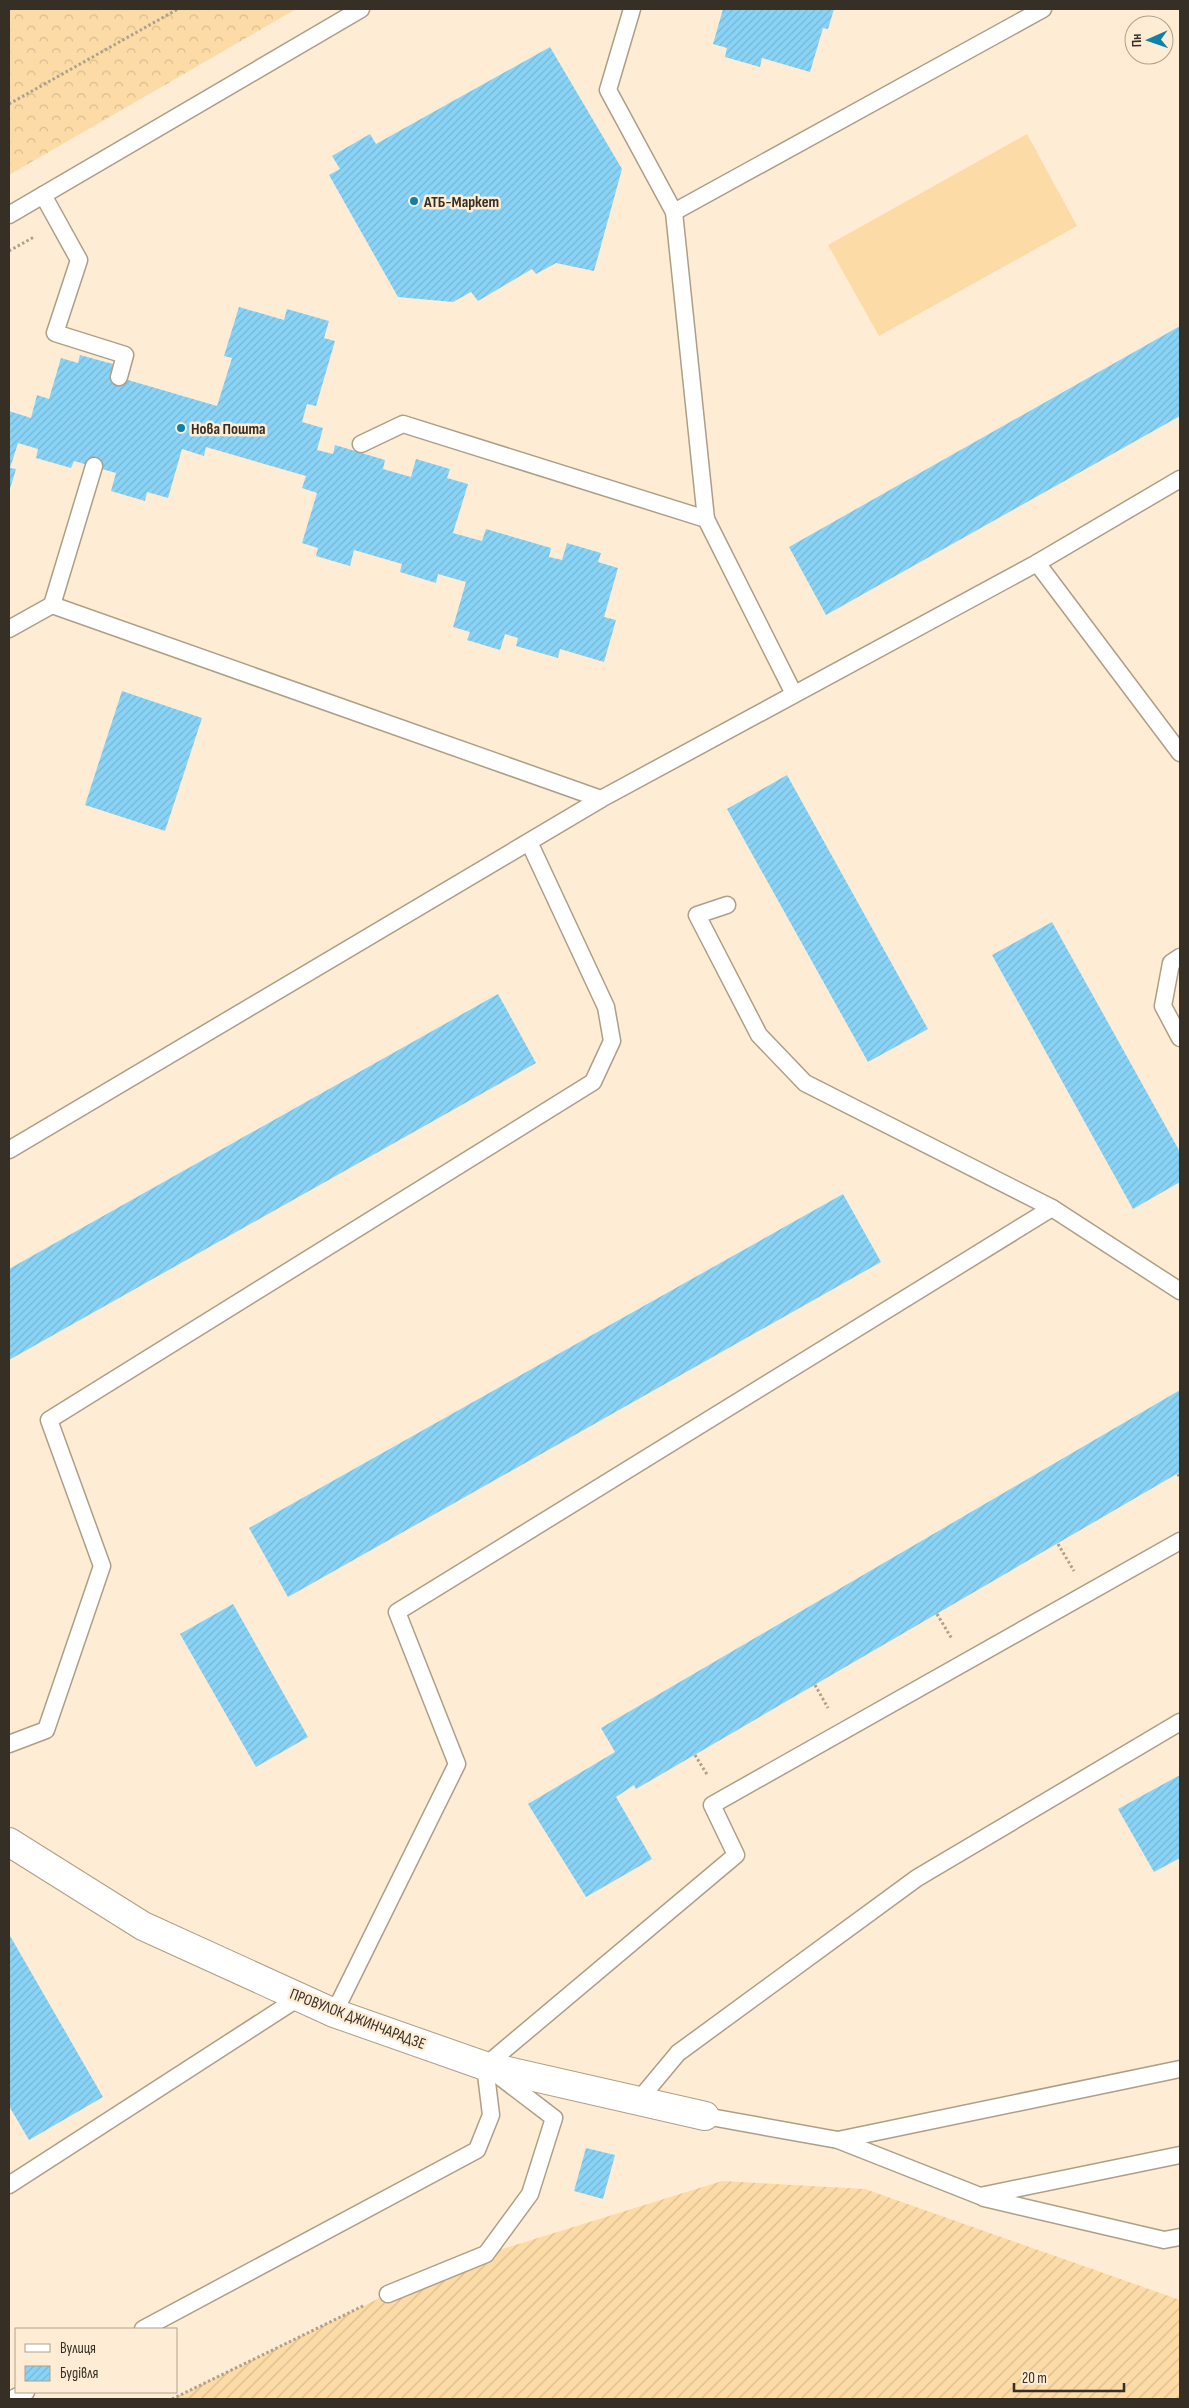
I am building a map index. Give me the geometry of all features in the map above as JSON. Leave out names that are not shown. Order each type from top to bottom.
[{"type":"street","name":"ПРОВУЛОК ДЖИНЧАРАДЗЕ","points":[[9,1842],[144,1926],[334,2013],[486,2066],[705,2116]]},
{"type":"lane","points":[[9,215],[361,9]]},
{"type":"lane","points":[[632,9],[608,90],[674,212],[706,519],[794,694]]},
{"type":"lane","points":[[674,212],[1043,9]]},
{"type":"lane","points":[[43,195],[78,260],[55,334],[125,355],[119,377]]},
{"type":"lane","points":[[361,444],[403,424],[706,519]]},
{"type":"lane","points":[[9,629],[52,605],[94,466]]},
{"type":"lane","points":[[9,1150],[601,799],[1037,563],[1180,479]]},
{"type":"lane","points":[[1037,563],[1180,753]]},
{"type":"lane","points":[[52,605],[601,799]]},
{"type":"lane","points":[[9,1744],[46,1730],[102,1566],[49,1420],[593,1082],[612,1041],[606,1007],[528,842]]},
{"type":"lane","points":[[727,905],[697,915],[759,1035],[806,1084],[1052,1208],[1180,1291]]},
{"type":"lane","points":[[1180,958],[1171,963],[1162,1006],[1180,1038]]},
{"type":"lane","points":[[334,2013],[456,1764],[397,1612],[1052,1208]]},
{"type":"lane","points":[[486,2066],[736,1855],[712,1805],[1180,1541]]},
{"type":"lane","points":[[638,2101],[678,2053],[917,1878],[1180,1722]]},
{"type":"lane","points":[[9,2185],[300,1997]]},
{"type":"lane","points":[[388,2294],[486,2254],[530,2194],[554,2118],[486,2066]]},
{"type":"lane","points":[[145,2328],[477,2150],[491,2115],[486,2066]]},
{"type":"lane","points":[[838,2140],[1180,2069]]},
{"type":"lane","points":[[705,2116],[838,2140],[980,2196],[1164,2240],[1180,2237]]},
{"type":"lane","points":[[980,2196],[1180,2155]]},
{"type":"lane","points":[[12,2399],[24,2393]]},
{"type":"path","points":[[9,104],[178,9]]},
{"type":"path","points":[[1178,1474],[1180,1478]]},
{"type":"path","points":[[172,2399],[388,2294]]},
{"type":"green space","points":[[9,9],[296,9],[9,175]]},
{"type":"green space","points":[[1027,134],[1077,226],[879,336],[828,245]]},
{"type":"green space","points":[[722,2181],[865,2189],[1180,2300],[1180,2399],[172,2399],[388,2294],[486,2254]]},
{"type":"building","points":[[723,9],[834,9],[828,29],[823,28],[810,72],[762,58],[760,67],[725,57],[727,48],[713,44]]},
{"type":"building","points":[[550,47],[622,169],[594,271],[556,263],[536,274],[532,269],[478,301],[471,292],[453,302],[398,297],[329,175],[340,169],[332,156],[370,134],[376,144]]},
{"type":"building","points":[[239,307],[284,320],[287,309],[329,321],[324,338],[335,341],[316,406],[307,404],[302,422],[323,428],[317,450],[333,454],[335,445],[385,460],[383,469],[411,477],[416,459],[450,469],[447,478],[468,484],[453,533],[482,541],[486,529],[551,548],[549,557],[562,560],[567,543],[601,553],[598,562],[618,568],[604,617],[616,620],[604,662],[560,649],[558,658],[516,646],[518,638],[505,634],[500,650],[467,640],[470,632],[453,627],[466,582],[438,574],[436,583],[400,572],[402,564],[354,550],[350,566],[316,556],[318,548],[302,543],[317,493],[302,488],[306,476],[206,447],[204,456],[182,449],[168,498],[147,492],[145,501],[111,491],[116,473],[74,461],[71,468],[36,458],[38,449],[18,443],[10,468],[16,469],[9,492],[9,411],[31,418],[37,395],[49,399],[61,358],[78,363],[80,355],[113,364],[111,375],[217,406],[232,358],[224,356]]},
{"type":"building","points":[[1180,326],[1180,416],[826,615],[789,547]]},
{"type":"building","points":[[122,691],[202,718],[165,831],[85,805]]},
{"type":"building","points":[[787,775],[928,1029],[868,1062],[727,809]]},
{"type":"building","points":[[1052,922],[1180,1152],[1180,1182],[1133,1209],[992,955]]},
{"type":"building","points":[[498,994],[536,1063],[9,1360],[9,1269]]},
{"type":"building","points":[[843,1194],[881,1262],[288,1597],[249,1528]]},
{"type":"building","points":[[1180,1390],[1180,1472],[636,1789],[634,1785],[616,1797],[652,1859],[586,1897],[528,1804],[615,1752],[601,1728]]},
{"type":"building","points":[[233,1604],[308,1737],[256,1767],[180,1634]]},
{"type":"building","points":[[1180,1775],[1180,1858],[1154,1872],[1118,1809]]},
{"type":"building","points":[[9,1934],[103,2097],[29,2140],[9,2106]]},
{"type":"building","points":[[586,2148],[615,2155],[603,2199],[574,2191]]},
{"type":"place","name":"АТБ-Маркет","points":[[414,201]]},
{"type":"place","name":"Нова Пошта","points":[[181,428]]}]
